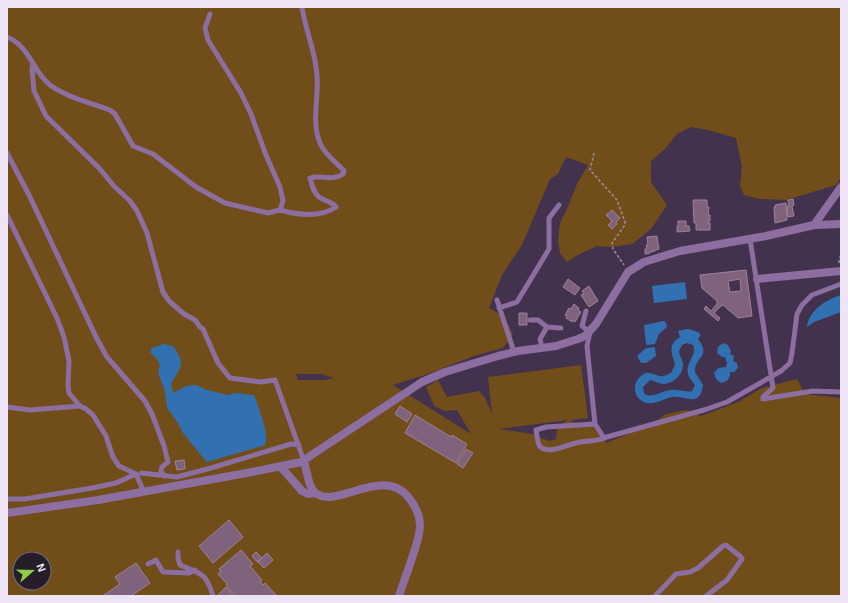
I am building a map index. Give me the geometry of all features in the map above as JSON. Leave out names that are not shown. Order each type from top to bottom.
[{"type":"street","points":[[814,225],[841,187]]},
{"type":"street","points":[[7,513],[144,492],[304,461],[422,382],[445,372],[514,352],[573,341],[590,332],[628,272],[652,258],[680,251],[750,239],[814,225],[841,224]]},
{"type":"street","points":[[757,279],[841,271]]},
{"type":"street","points":[[304,461],[310,485],[315,493],[322,497],[333,496],[378,485],[386,485],[397,488],[408,495],[415,504],[420,525],[420,535],[399,596]]},
{"type":"street","points":[[280,466],[302,491],[308,494],[315,493]]},
{"type":"lane","points":[[7,37],[20,44],[37,70],[49,84],[60,91],[110,110],[115,114],[133,146],[153,154],[196,187],[225,203],[268,213],[280,210],[310,215],[336,207],[335,204],[320,198],[313,190],[310,178],[335,178],[343,174],[344,171],[322,148],[317,134],[315,120],[318,76],[302,7]]},
{"type":"lane","points":[[210,14],[205,28],[208,40],[241,93],[251,114],[280,187],[283,201],[280,210]]},
{"type":"lane","points":[[33,64],[32,70],[34,90],[46,116],[99,168],[114,186],[130,200],[137,211],[147,233],[163,292],[169,301],[184,314],[195,320],[203,329],[218,363],[230,378],[261,382],[275,380],[304,461]]},
{"type":"lane","points":[[7,153],[29,195],[96,337],[107,357],[145,400],[152,414],[164,446],[168,462],[162,467],[161,471],[164,476]]},
{"type":"lane","points":[[499,308],[517,302],[548,249],[549,218],[560,205]]},
{"type":"lane","points":[[7,215],[57,318],[64,337],[69,361],[69,393],[80,406],[93,415],[101,427],[108,441],[113,457],[119,466],[138,474],[177,477],[253,456],[272,449],[291,444],[299,444]]},
{"type":"lane","points":[[750,239],[773,388],[763,397],[763,399],[813,391],[841,392]]},
{"type":"lane","points":[[595,424],[546,427],[536,430],[538,445],[547,450],[557,449],[580,442],[600,441],[604,438],[704,410],[727,402],[772,376],[790,363],[797,314],[802,305],[812,295],[841,284]]},
{"type":"lane","points":[[497,300],[514,352]]},
{"type":"lane","points":[[586,310],[582,326],[590,332],[587,346],[595,424],[604,438]]},
{"type":"lane","points":[[530,320],[538,320],[548,327],[561,328]]},
{"type":"lane","points":[[542,348],[540,339],[548,327]]},
{"type":"lane","points":[[7,407],[30,410],[80,406]]},
{"type":"lane","points":[[138,474],[144,492]]},
{"type":"lane","points":[[7,499],[25,499],[92,488],[116,483],[138,474]]},
{"type":"lane","points":[[655,596],[676,574],[690,572],[698,568],[726,545],[742,559],[726,580],[706,596]]},
{"type":"lane","points":[[178,552],[180,565],[195,570],[203,575],[213,596]]},
{"type":"lane","points":[[148,564],[156,560],[163,572],[189,573],[195,570]]},
{"type":"path","points":[[594,153],[590,170],[617,200],[625,222],[625,226],[612,243],[613,249],[628,272]]},
{"type":"shaded area","points":[[7,7],[841,7],[841,177],[836,185],[786,200],[759,199],[744,195],[740,186],[742,167],[736,138],[691,127],[677,134],[665,149],[651,161],[651,182],[667,205],[651,229],[632,244],[612,247],[597,246],[567,262],[560,253],[558,241],[560,223],[577,184],[588,165],[566,157],[558,174],[550,179],[522,245],[502,275],[489,308],[503,316],[513,334],[503,348],[474,356],[425,375],[393,385],[471,434],[457,410],[444,411],[434,406],[426,387],[438,380],[447,397],[479,391],[485,398],[492,414],[488,377],[581,365],[588,418],[570,420],[578,425],[593,421],[606,443],[651,425],[666,414],[686,410],[701,416],[738,402],[762,388],[797,379],[805,394],[841,398],[841,596],[7,596]],"holes":[[[296,374],[321,374],[334,378],[324,380],[298,380]],[[568,420],[557,427],[556,439],[549,441],[532,434],[499,429]]]},
{"type":"water","points":[[685,282],[687,299],[654,303],[652,286]]},
{"type":"water","points":[[841,295],[841,312],[814,322],[807,327],[808,321],[819,306]]},
{"type":"water","points":[[664,321],[667,327],[659,334],[655,344],[647,345],[644,325]]},
{"type":"water","points":[[688,329],[698,332],[701,335],[698,339],[703,348],[703,352],[695,368],[695,372],[703,385],[699,397],[691,399],[672,397],[653,403],[642,401],[635,392],[637,381],[646,373],[664,376],[671,373],[675,365],[672,346],[673,343],[680,337],[678,331]],"holes":[[[687,343],[693,345],[694,352],[688,366],[689,377],[695,385],[692,391],[687,392],[671,390],[646,395],[643,387],[650,380],[666,384],[677,378],[683,367],[679,351],[682,345]]]},
{"type":"water","points":[[723,343],[728,345],[731,351],[730,354],[734,356],[733,361],[737,363],[738,368],[734,372],[730,372],[730,376],[727,381],[721,383],[716,379],[714,373],[718,368],[726,367],[727,363],[725,357],[722,357],[717,353],[718,347]]},
{"type":"water","points":[[164,344],[173,346],[181,362],[181,366],[171,384],[173,393],[186,386],[196,385],[207,390],[228,395],[236,393],[254,395],[265,428],[265,445],[207,462],[205,460],[183,433],[167,408],[165,391],[158,373],[160,365],[157,359],[150,352],[152,348]]},
{"type":"water","points":[[655,347],[656,356],[646,363],[641,363],[637,356],[646,348]]},
{"type":"building","points":[[793,199],[794,205],[792,206],[794,216],[788,217],[788,200]]},
{"type":"building","points":[[693,200],[707,200],[707,207],[709,207],[708,215],[710,215],[710,221],[708,221],[708,223],[710,223],[710,230],[696,230],[696,223],[694,223]]},
{"type":"building","points":[[786,203],[787,220],[775,223],[775,205]]},
{"type":"building","points":[[612,210],[620,218],[612,229],[608,225],[612,221],[606,215]]},
{"type":"building","points":[[678,221],[686,221],[686,226],[689,226],[690,231],[677,232]]},
{"type":"building","points":[[657,236],[659,249],[645,254],[645,249],[647,248],[646,245],[648,245],[647,237]]},
{"type":"building","points":[[746,270],[752,316],[738,318],[723,305],[714,313],[720,318],[718,321],[704,309],[706,306],[711,311],[717,304],[717,301],[702,288],[700,275]],"holes":[[[740,279],[741,291],[730,292],[728,281]]]},
{"type":"building","points":[[568,279],[580,288],[575,295],[563,287]]},
{"type":"building","points":[[589,286],[598,301],[589,307],[581,295],[584,294],[582,291]]},
{"type":"building","points":[[574,304],[581,312],[575,322],[573,320],[572,322],[566,318],[567,316],[565,315],[569,308],[571,309]]},
{"type":"building","points":[[519,313],[527,313],[527,325],[519,325]]},
{"type":"building","points":[[400,406],[412,414],[407,422],[395,414]]},
{"type":"building","points":[[415,415],[451,437],[452,435],[467,444],[456,463],[405,433]]},
{"type":"building","points":[[466,449],[473,453],[463,468],[457,464]]},
{"type":"building","points":[[184,460],[185,469],[177,470],[175,461]]},
{"type":"building","points":[[229,520],[243,537],[213,563],[199,546]]},
{"type":"building","points":[[241,550],[253,564],[250,566],[262,580],[260,581],[263,585],[265,583],[277,596],[235,596],[226,585],[227,584],[218,574],[221,571],[219,569]]},
{"type":"building","points":[[256,552],[262,558],[257,562],[252,556]]},
{"type":"building","points":[[267,553],[273,560],[264,568],[258,562]]},
{"type":"building","points":[[136,563],[150,583],[131,596],[105,596],[104,595],[120,584],[115,577]]},
{"type":"building","points":[[226,587],[233,596],[219,596],[218,595]]}]
